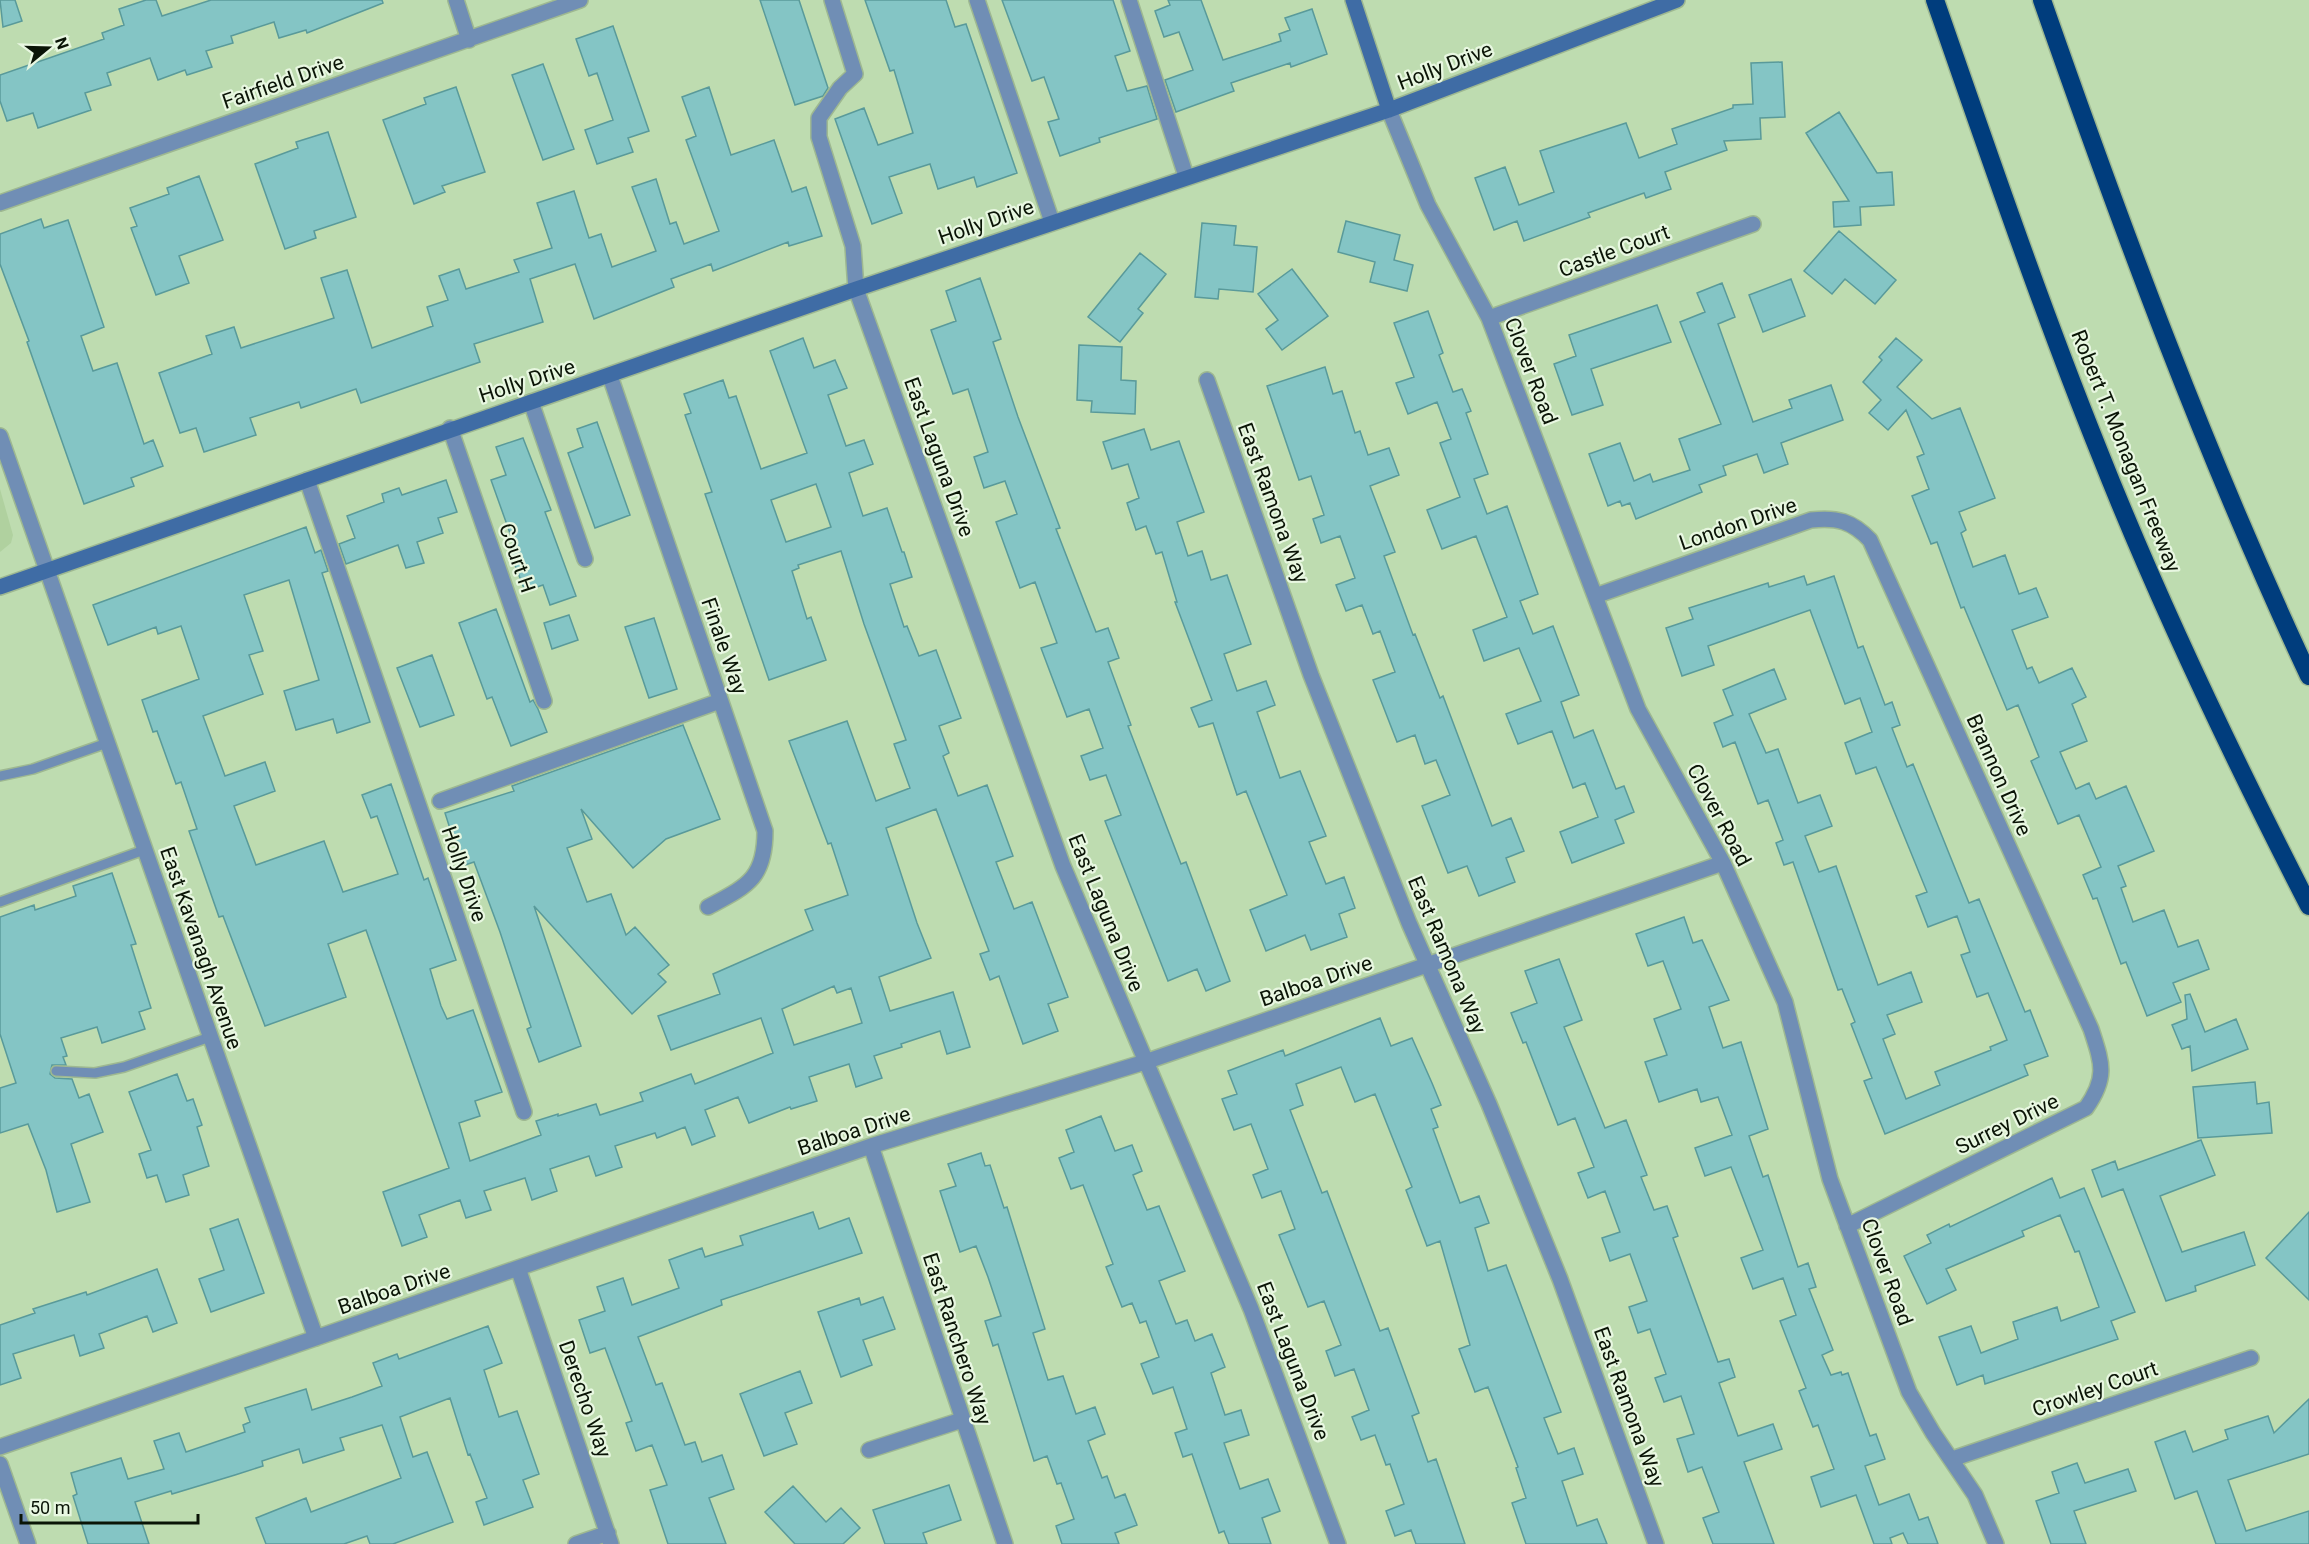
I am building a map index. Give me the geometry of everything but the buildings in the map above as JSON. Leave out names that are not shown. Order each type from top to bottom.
[{"type":"highway","name":"Robert T. Monagan Freeway","points":[[1935,0],[2027,263],[2104,465],[2191,664],[2309,906]]},
{"type":"highway","points":[[2042,0],[2171,354],[2245,534],[2309,675]]},
{"type":"street","points":[[456,0],[469,40]]},
{"type":"street","name":"Fairfield Drive","points":[[0,203],[580,0]]},
{"type":"street","name":"East Laguna Drive","points":[[832,0],[855,74],[840,88],[819,117],[819,137],[853,246],[856,289],[1063,866],[1251,1309],[1338,1544]]},
{"type":"street","points":[[977,0],[1052,222]]},
{"type":"street","points":[[1129,0],[1186,176]]},
{"type":"street","points":[[1353,0],[1389,110]]},
{"type":"street","name":"Holly Drive","points":[[0,587],[450,428],[610,376],[1186,176],[1389,110],[1677,0]]},
{"type":"street","name":"Clover Road","points":[[1389,110],[1428,206],[1489,318],[1638,709],[1723,863],[1785,1002],[1830,1179],[1909,1392],[1933,1433],[1953,1459],[1975,1495],[1996,1544]]},
{"type":"street","name":"Castle Court","points":[[1489,318],[1753,224]]},
{"type":"street","name":"Finale Way","points":[[610,376],[765,831],[765,854],[754,878],[732,894],[708,907]]},
{"type":"street","name":"East Ramona Way","points":[[1207,380],[1311,675],[1428,965],[1490,1104],[1560,1279],[1656,1544]]},
{"type":"street","points":[[531,402],[585,559]]},
{"type":"street","name":"Court H","points":[[450,428],[544,701]]},
{"type":"street","name":"East Kavanagh Avenue","points":[[0,436],[316,1338]]},
{"type":"street","name":"Holly Drive","points":[[307,480],[524,1112]]},
{"type":"street","name":"London Drive","points":[[1595,596],[1811,520],[1834,517],[1857,526],[1870,540],[1879,560]]},
{"type":"street","name":"Brannon Drive","points":[[1879,560],[2080,1007]]},
{"type":"street","name":"Holly Drive","points":[[440,801],[720,701]]},
{"type":"street","name":"Balboa Drive","points":[[0,1447],[871,1146],[1145,1062],[1723,863]]},
{"type":"street","name":"Surrey Drive","points":[[1847,1226],[2086,1108],[2099,1090],[2102,1062],[2080,1007]]},
{"type":"street","name":"East Ranchero Way","points":[[871,1146],[1005,1544]]},
{"type":"street","name":"Derecho Way","points":[[518,1268],[609,1539]]},
{"type":"street","name":"Crowley Court","points":[[1953,1459],[2251,1358]]},
{"type":"street","points":[[869,1450],[962,1420]]},
{"type":"street","points":[[0,1464],[28,1544]]},
{"type":"street","points":[[576,1544],[609,1539]]},
{"type":"lane","points":[[0,776],[33,769],[107,744]]},
{"type":"lane","points":[[0,902],[144,850]]},
{"type":"lane","points":[[56,1071],[95,1073],[124,1067],[210,1037]]},
{"type":"shaded area","points":[[0,489],[13,535],[11,543],[0,552]]}]
